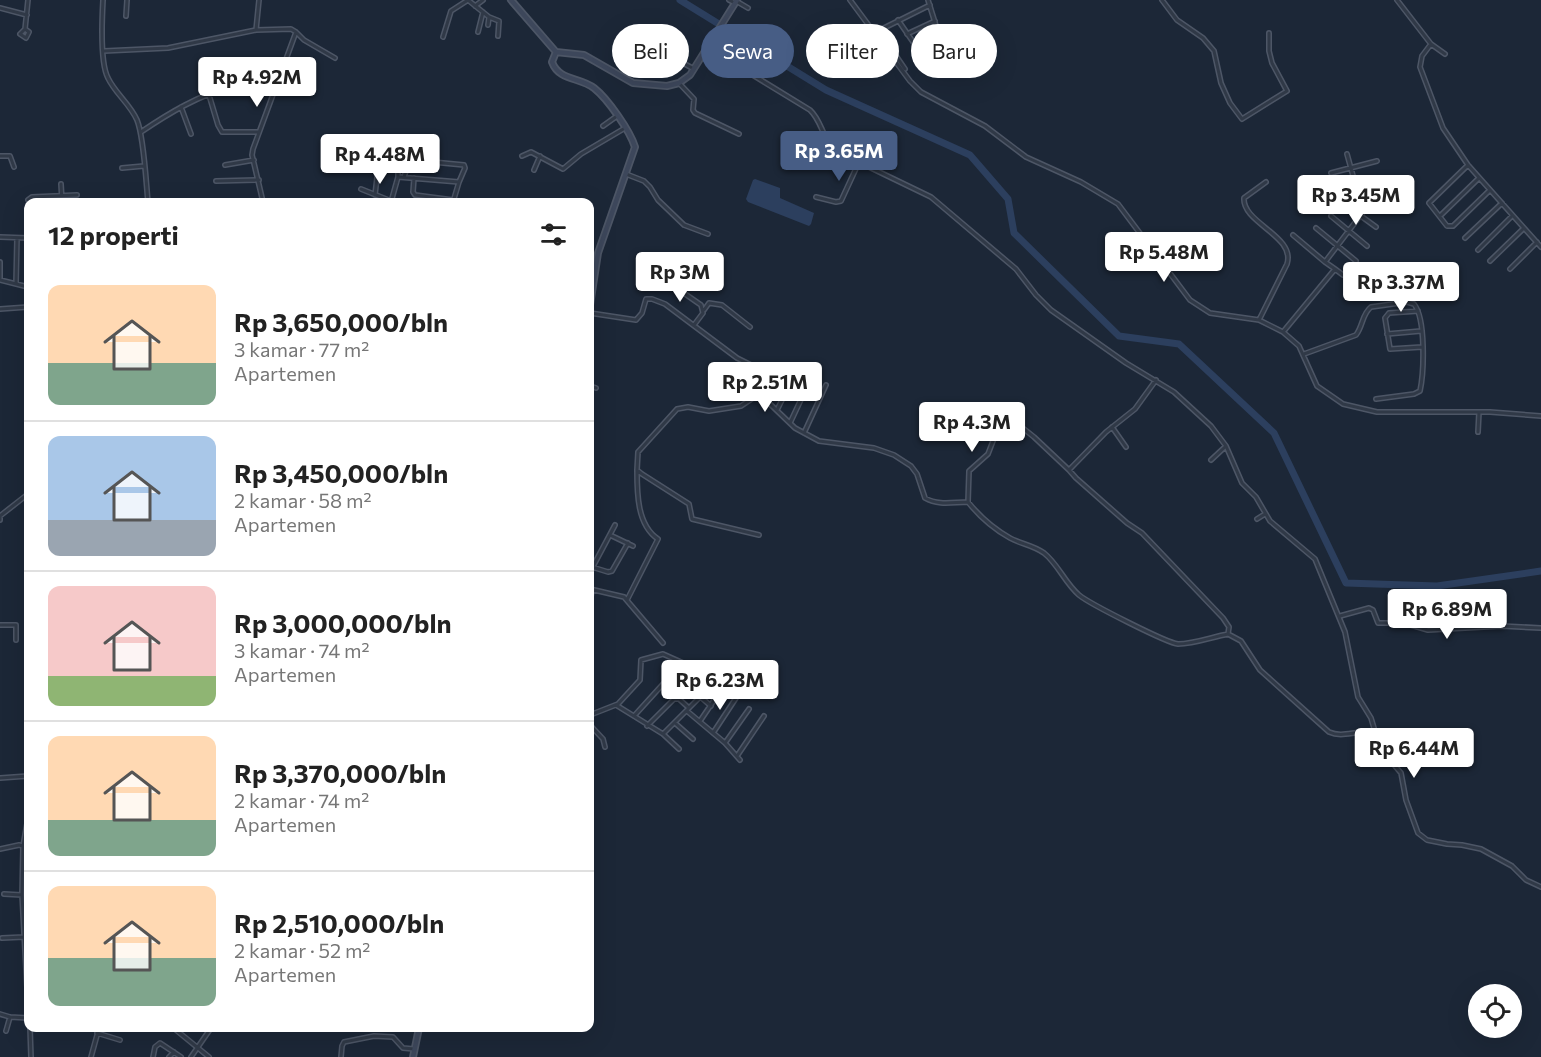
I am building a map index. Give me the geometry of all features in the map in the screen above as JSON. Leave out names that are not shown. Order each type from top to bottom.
[{"type":"street","points":[[25,29],[28,0]]},
{"type":"street","points":[[103,0],[103,61],[108,79],[136,119],[140,133],[148,198]]},
{"type":"street","points":[[126,16],[127,0]]},
{"type":"street","points":[[256,30],[259,0]]},
{"type":"street","points":[[443,37],[451,11],[468,0],[489,17],[500,22],[498,36]]},
{"type":"street","points":[[476,6],[483,0]]},
{"type":"street","points":[[510,0],[556,52],[584,55],[633,83],[667,86],[679,83],[687,78],[701,57]]},
{"type":"street","points":[[729,0],[748,8]]},
{"type":"street","points":[[850,0],[867,24]]},
{"type":"street","points":[[928,0],[936,24]]},
{"type":"street","points":[[1162,0],[1177,20],[1203,38],[1214,51],[1224,91],[1242,119],[1287,91],[1272,63],[1269,33]]},
{"type":"street","points":[[1397,0],[1431,44],[1445,54]]},
{"type":"street","points":[[722,24],[736,1]]},
{"type":"street","points":[[891,24],[930,5]]},
{"type":"street","points":[[0,8],[27,15]]},
{"type":"street","points":[[478,32],[483,12]]},
{"type":"street","points":[[488,25],[489,17]]},
{"type":"street","points":[[897,20],[911,40]]},
{"type":"street","points":[[907,34],[935,21]]},
{"type":"street","points":[[104,51],[168,48],[256,30],[291,29],[304,40],[335,58]]},
{"type":"street","points":[[262,198],[253,149],[296,32]]},
{"type":"street","points":[[1431,44],[1422,56],[1421,72],[1443,128],[1468,165],[1541,247]]},
{"type":"street","points":[[556,52],[552,62],[558,72],[595,88],[617,116],[635,147],[594,257]]},
{"type":"street","points":[[899,60],[905,69]]},
{"type":"street","points":[[689,66],[694,69]]},
{"type":"street","points":[[899,66],[921,92],[986,126],[1026,157],[1081,182],[1118,204],[1195,304],[1210,313],[1259,320],[1283,332],[1295,341],[1304,354],[1317,386],[1343,404],[1377,412],[1479,412],[1541,416]]},
{"type":"street","points":[[140,133],[181,107],[231,86],[280,78]]},
{"type":"street","points":[[760,78],[810,110],[817,119],[827,143],[838,152],[931,197],[1016,269],[1051,310],[1126,363],[1156,380],[1182,399],[1211,426],[1226,446],[1242,483],[1258,501],[1265,514],[1277,528],[1315,559],[1342,615],[1356,691],[1371,718],[1380,748],[1401,773],[1406,800],[1415,827],[1422,837],[1443,844],[1481,849],[1512,866],[1523,879],[1541,887]]},
{"type":"street","points":[[679,83],[694,99],[692,108],[695,113],[740,134]]},
{"type":"street","points":[[209,95],[222,132],[259,132]]},
{"type":"street","points":[[181,107],[191,135]]},
{"type":"street","points":[[603,126],[617,116]]},
{"type":"street","points":[[522,156],[530,152],[563,169],[581,154],[625,128]]},
{"type":"street","points":[[1325,262],[1361,216],[1362,206],[1347,153]]},
{"type":"street","points":[[0,156],[10,156],[14,167]]},
{"type":"street","points":[[534,170],[540,156]]},
{"type":"street","points":[[225,165],[254,160]]},
{"type":"street","points":[[375,195],[378,160]]},
{"type":"street","points":[[404,177],[410,160],[464,165],[465,168],[454,198]]},
{"type":"street","points":[[1331,173],[1377,161]]},
{"type":"street","points":[[816,197],[841,201],[859,162]]},
{"type":"street","points":[[392,198],[398,177],[398,165]]},
{"type":"street","points":[[1468,165],[1429,202],[1439,217],[1451,228],[1490,190]]},
{"type":"street","points":[[122,168],[144,166]]},
{"type":"street","points":[[624,173],[650,187],[658,200],[684,225],[708,234]]},
{"type":"street","points":[[398,177],[459,182]]},
{"type":"street","points":[[414,178],[414,194],[431,198]]},
{"type":"street","points":[[1330,194],[1387,178]]},
{"type":"street","points":[[1439,217],[1479,178]]},
{"type":"street","points":[[216,181],[259,180]]},
{"type":"street","points":[[1259,320],[1289,257],[1279,240],[1247,210],[1244,203],[1246,196],[1266,182]]},
{"type":"street","points":[[61,184],[62,196]]},
{"type":"street","points":[[361,189],[382,198]]},
{"type":"street","points":[[31,198],[77,195]]},
{"type":"street","points":[[1465,238],[1502,203]]},
{"type":"street","points":[[1350,208],[1376,227]]},
{"type":"street","points":[[1331,216],[1367,246]]},
{"type":"street","points":[[1478,250],[1512,216]]},
{"type":"street","points":[[1316,228],[1356,261]]},
{"type":"street","points":[[1490,261],[1523,229]]},
{"type":"street","points":[[1293,235],[1343,275]]},
{"type":"street","points":[[0,237],[24,238]]},
{"type":"street","points":[[16,284],[17,238]]},
{"type":"street","points":[[1510,269],[1537,242]]},
{"type":"street","points":[[0,262],[0,280],[24,286]]},
{"type":"street","points":[[1283,332],[1335,269]]},
{"type":"street","points":[[665,280],[699,303],[703,310]]},
{"type":"street","points":[[594,314],[636,320],[648,298],[665,304],[737,358],[756,368],[761,378],[763,394],[777,411],[804,433],[819,441],[874,448],[894,455],[911,466],[917,474],[925,498],[936,502],[968,502]]},
{"type":"street","points":[[1304,354],[1356,335],[1367,310],[1371,307],[1407,302],[1414,304],[1418,311],[1423,347],[1420,391],[1414,394],[1376,399]]},
{"type":"street","points":[[694,325],[709,303],[719,304],[750,327]]},
{"type":"street","points":[[0,309],[24,307]]},
{"type":"street","points":[[1418,311],[1386,314],[1387,334],[1391,350],[1423,347]]},
{"type":"street","points":[[1387,334],[1421,331]]},
{"type":"street","points":[[627,600],[658,540],[648,530],[637,499],[638,452],[677,409],[688,407],[709,411],[741,406],[763,394],[775,374]]},
{"type":"street","points":[[790,423],[812,376]]},
{"type":"street","points":[[1069,470],[1112,427],[1135,409],[1156,380]]},
{"type":"street","points":[[804,433],[826,385]]},
{"type":"street","points":[[777,411],[787,390]]},
{"type":"street","points":[[1478,432],[1479,412]]},
{"type":"street","points":[[1228,634],[1229,627],[1223,618],[1154,546],[1076,478],[1034,437],[1009,417],[998,428],[988,454],[969,471],[968,502],[980,517],[1011,538],[1035,547],[1046,555],[1080,596],[1118,617],[1173,643],[1188,643],[1228,634],[1241,641],[1260,670],[1329,732],[1339,735],[1362,731],[1377,734]]},
{"type":"street","points":[[1112,427],[1126,447]]},
{"type":"street","points":[[1210,460],[1226,446]]},
{"type":"street","points":[[637,470],[690,504],[691,518],[694,520],[759,535]]},
{"type":"street","points":[[0,518],[24,497]]},
{"type":"street","points":[[1257,519],[1265,514]]},
{"type":"street","points":[[594,563],[615,525]]},
{"type":"street","points":[[610,535],[633,546]]},
{"type":"street","points":[[594,568],[612,571],[628,543]]},
{"type":"street","points":[[594,591],[619,595],[627,600],[663,643]]},
{"type":"street","points":[[1342,615],[1369,608],[1373,610],[1378,623],[1404,623],[1428,630],[1502,626],[1541,628]]},
{"type":"street","points":[[0,625],[16,626],[16,640]]},
{"type":"street","points":[[594,713],[616,705],[640,680],[642,659],[663,654],[692,667],[721,689],[700,721]]},
{"type":"street","points":[[681,679],[692,667]]},
{"type":"street","points":[[633,716],[672,674],[675,674],[711,706]]},
{"type":"street","points":[[663,734],[700,697]]},
{"type":"street","points":[[713,733],[736,698]]},
{"type":"street","points":[[647,726],[674,699],[679,699],[739,758],[764,716]]},
{"type":"street","points":[[616,705],[663,734],[679,749]]},
{"type":"street","points":[[725,743],[749,709]]},
{"type":"street","points":[[675,723],[693,739]]},
{"type":"street","points":[[594,729],[603,739],[605,747]]},
{"type":"street","points":[[0,778],[24,776]]},
{"type":"street","points":[[24,840],[22,895],[24,912]]},
{"type":"street","points":[[0,849],[23,846]]},
{"type":"street","points":[[4,894],[22,895]]},
{"type":"street","points":[[2,938],[24,936]]},
{"type":"street","points":[[0,1014],[24,1018]]},
{"type":"street","points":[[6,1031],[10,1017]]},
{"type":"street","points":[[30,1032],[31,1057]]},
{"type":"street","points":[[179,1032],[209,1057]]},
{"type":"street","points":[[191,1057],[208,1032]]},
{"type":"street","points":[[413,1057],[418,1032]]},
{"type":"street","points":[[91,1057],[97,1034],[120,1040]]},
{"type":"street","points":[[341,1057],[344,1042],[374,1036],[393,1037],[403,1048],[414,1049]]},
{"type":"street","points":[[153,1057],[155,1047],[160,1043],[181,1057]]},
{"type":"street","points":[[169,1057],[174,1052]]},
{"type":"water","points":[[755,179],[780,188],[780,198],[814,213],[811,224],[809,226],[748,202],[746,199]]},
{"type":"waterway","points":[[680,0],[826,90],[970,155],[1008,199],[1014,233],[1119,336],[1179,344],[1274,433],[1346,583],[1437,586],[1541,571]]}]
